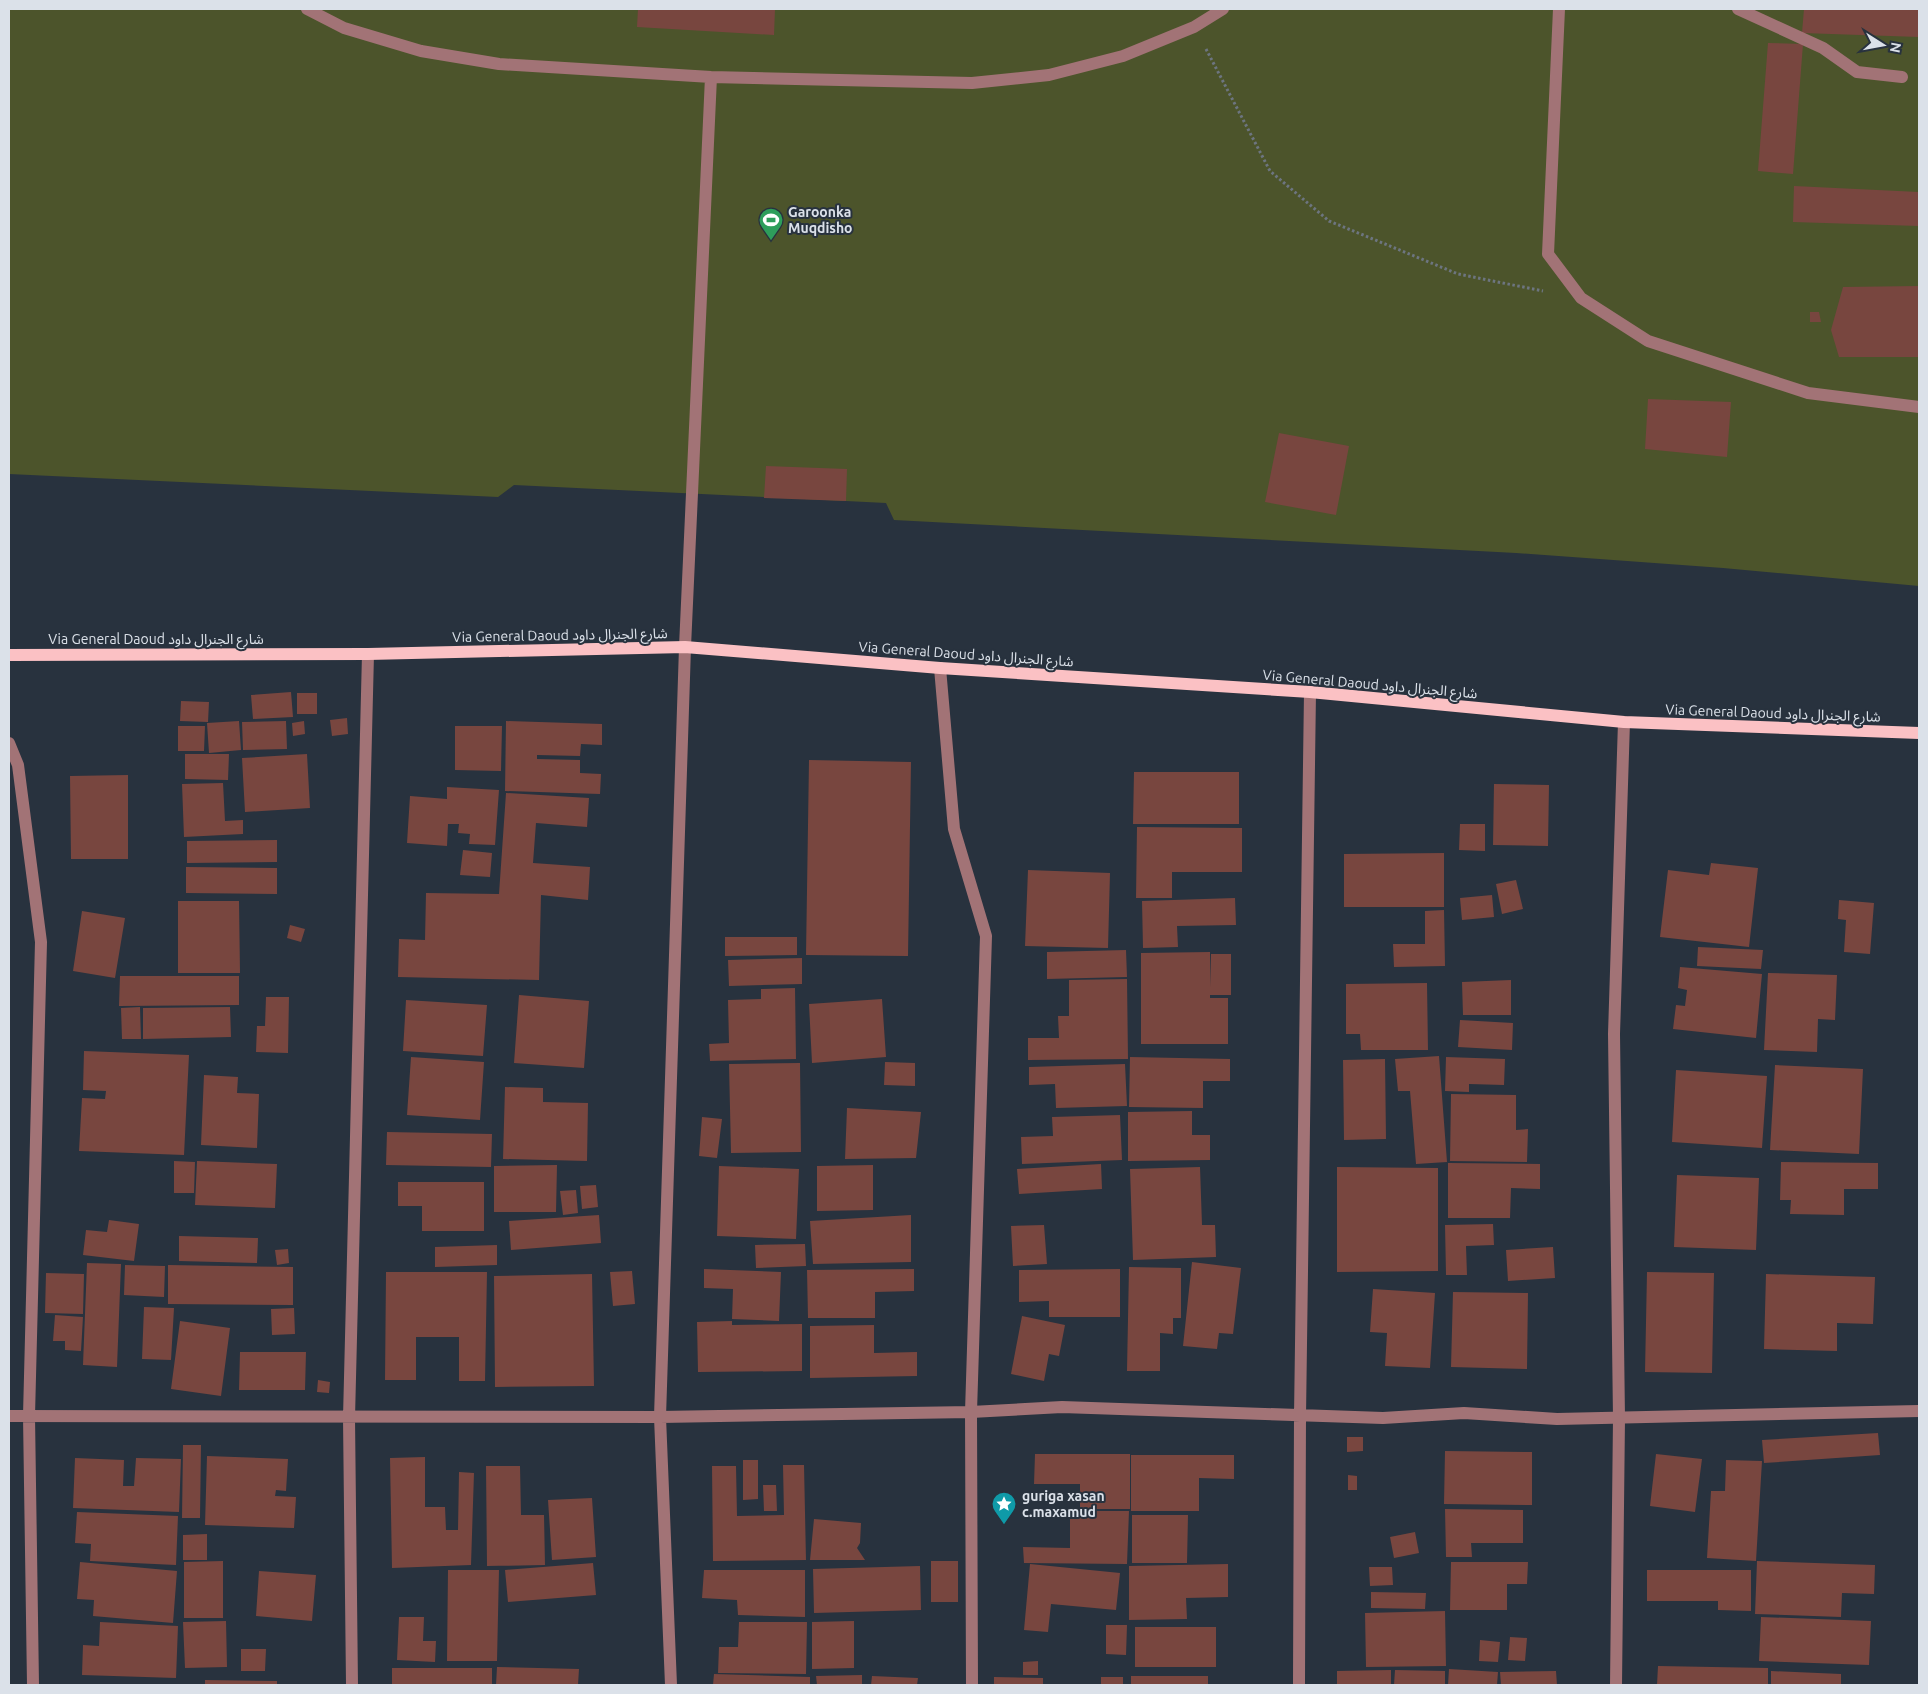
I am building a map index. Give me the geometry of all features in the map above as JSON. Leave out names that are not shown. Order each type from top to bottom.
[{"type":"main road","name":"Via General Daoud شارع الجنرال داود","points":[[9,655],[368,654],[685,647],[940,668],[1310,692],[1624,722],[1919,733]]},
{"type":"street","points":[[307,9],[344,28],[420,51],[499,64],[711,77],[972,83],[1049,75],[1123,56],[1194,27],[1223,9]]},
{"type":"street","points":[[1559,9],[1548,254],[1581,298],[1648,341],[1798,390],[1808,393],[1919,407]]},
{"type":"street","points":[[1738,9],[1823,48],[1857,72],[1902,77]]},
{"type":"street","points":[[671,1685],[660,1417],[685,647],[711,77]]},
{"type":"street","points":[[352,1685],[349,1418],[368,654]]},
{"type":"street","points":[[940,668],[954,829],[986,936],[971,1412],[972,1685]]},
{"type":"street","points":[[1299,1685],[1300,1416],[1310,692]]},
{"type":"street","points":[[1616,1685],[1619,1418],[1614,1034],[1624,722]]},
{"type":"street","points":[[9,743],[18,766],[42,942],[29,1416],[32,1685]]},
{"type":"street","points":[[9,1416],[660,1417],[971,1412],[1062,1407],[1383,1418],[1464,1413],[1557,1419],[1919,1412]]},
{"type":"path","points":[[1194,27],[1270,171],[1329,221],[1458,274],[1581,298]]},
{"type":"green space","name":"Garoonka Muqdisho","points":[[9,9],[1919,9],[1919,586],[1723,568],[1516,553],[894,520],[886,503],[514,485],[498,497],[9,474]]},
{"type":"building","points":[[638,9],[775,9],[774,35],[637,27]]},
{"type":"building","points":[[1804,9],[1919,9],[1919,37],[1802,33]]},
{"type":"building","points":[[1768,43],[1803,44],[1793,174],[1758,171]]},
{"type":"building","points":[[1794,186],[1919,192],[1919,226],[1793,222]]},
{"type":"building","points":[[1919,286],[1919,357],[1839,357],[1831,330],[1843,287]]},
{"type":"building","points":[[1810,312],[1819,312],[1821,322],[1810,322]]},
{"type":"building","points":[[1648,399],[1731,402],[1727,457],[1645,449]]},
{"type":"building","points":[[1279,433],[1349,446],[1336,515],[1265,502]]},
{"type":"building","points":[[766,466],[847,469],[846,501],[764,498]]},
{"type":"building","points":[[291,692],[293,717],[253,719],[251,695]]},
{"type":"building","points":[[297,693],[317,693],[317,714],[297,714]]},
{"type":"building","points":[[181,701],[209,702],[208,722],[180,721]]},
{"type":"building","points":[[347,718],[348,734],[332,736],[330,720]]},
{"type":"building","points":[[239,721],[241,750],[209,753],[207,723]]},
{"type":"building","points":[[286,721],[287,749],[243,750],[242,722]]},
{"type":"building","points":[[304,721],[305,734],[293,736],[292,723]]},
{"type":"building","points":[[506,721],[602,724],[602,745],[581,744],[580,756],[537,755],[537,759],[580,760],[580,773],[601,774],[600,794],[505,791]]},
{"type":"building","points":[[178,726],[205,726],[204,751],[178,751]]},
{"type":"building","points":[[455,726],[502,726],[501,771],[455,770]]},
{"type":"building","points":[[185,754],[229,754],[228,780],[185,779]]},
{"type":"building","points":[[307,754],[310,808],[245,812],[242,758]]},
{"type":"building","points":[[809,760],[911,762],[908,956],[806,955]]},
{"type":"building","points":[[1134,772],[1239,772],[1239,824],[1133,824]]},
{"type":"building","points":[[128,775],[128,859],[71,859],[70,776]]},
{"type":"building","points":[[223,783],[225,821],[243,820],[243,834],[184,837],[182,784]]},
{"type":"building","points":[[1494,784],[1549,785],[1548,846],[1493,845]]},
{"type":"building","points":[[447,787],[499,790],[495,845],[469,844],[470,834],[458,833],[459,824],[448,824],[447,846],[407,843],[410,796],[447,799]]},
{"type":"building","points":[[506,793],[589,798],[587,827],[536,823],[533,863],[590,867],[588,900],[541,895],[539,980],[398,977],[399,939],[425,940],[426,893],[499,894]]},
{"type":"building","points":[[1460,824],[1485,824],[1485,851],[1459,850]]},
{"type":"building","points":[[1137,827],[1242,828],[1242,872],[1172,872],[1172,898],[1136,898]]},
{"type":"building","points":[[277,840],[277,862],[187,863],[187,841]]},
{"type":"building","points":[[463,850],[492,853],[490,877],[460,875]]},
{"type":"building","points":[[1444,853],[1444,907],[1344,907],[1344,854]]},
{"type":"building","points":[[1711,863],[1758,868],[1749,947],[1660,937],[1668,870],[1709,875]]},
{"type":"building","points":[[186,867],[277,868],[277,894],[186,893]]},
{"type":"building","points":[[1028,870],[1110,873],[1108,948],[1025,946]]},
{"type":"building","points":[[1516,880],[1523,909],[1502,914],[1496,884]]},
{"type":"building","points":[[1492,895],[1494,917],[1462,920],[1460,898]]},
{"type":"building","points":[[1235,898],[1236,925],[1177,926],[1178,947],[1143,948],[1142,901]]},
{"type":"building","points":[[1839,900],[1874,903],[1870,954],[1844,952],[1846,920],[1838,919]]},
{"type":"building","points":[[178,901],[239,901],[240,973],[178,973]]},
{"type":"building","points":[[1444,910],[1445,966],[1394,967],[1393,944],[1425,944],[1425,911]]},
{"type":"building","points":[[82,911],[125,918],[115,978],[73,971]]},
{"type":"building","points":[[290,925],[305,929],[301,942],[287,938]]},
{"type":"building","points":[[725,937],[797,937],[797,955],[725,956]]},
{"type":"building","points":[[1698,947],[1763,950],[1761,969],[1697,966]]},
{"type":"building","points":[[1126,950],[1127,977],[1047,979],[1047,952]]},
{"type":"building","points":[[1210,952],[1210,987],[1211,954],[1231,954],[1231,995],[1210,995],[1210,998],[1228,998],[1228,1044],[1141,1044],[1141,953]]},
{"type":"building","points":[[802,958],[802,984],[729,986],[728,960]]},
{"type":"building","points":[[1680,967],[1762,974],[1756,1038],[1673,1029],[1676,1005],[1685,1006],[1687,990],[1678,988]]},
{"type":"building","points":[[1768,973],[1837,975],[1835,1020],[1818,1019],[1817,1052],[1764,1050]]},
{"type":"building","points":[[120,976],[239,976],[239,1005],[119,1006]]},
{"type":"building","points":[[1127,979],[1128,1059],[1028,1060],[1028,1038],[1059,1038],[1058,1016],[1069,1016],[1069,980]]},
{"type":"building","points":[[1511,980],[1511,1015],[1463,1015],[1462,982]]},
{"type":"building","points":[[1427,983],[1428,1050],[1361,1050],[1360,1034],[1346,1034],[1346,984]]},
{"type":"building","points":[[795,988],[796,1059],[710,1061],[709,1044],[729,1043],[728,1000],[761,999],[761,989]]},
{"type":"building","points":[[519,995],[589,1001],[584,1068],[514,1063]]},
{"type":"building","points":[[266,997],[289,997],[288,1053],[256,1052],[257,1026],[265,1026]]},
{"type":"building","points":[[882,999],[886,1057],[812,1063],[809,1004]]},
{"type":"building","points":[[406,1000],[487,1005],[483,1056],[403,1051]]},
{"type":"building","points":[[140,1007],[141,1039],[122,1039],[121,1008]]},
{"type":"building","points":[[230,1007],[231,1037],[143,1039],[143,1008]]},
{"type":"building","points":[[1460,1020],[1513,1023],[1512,1050],[1458,1047]]},
{"type":"building","points":[[84,1051],[189,1055],[184,1155],[79,1151],[82,1098],[105,1099],[106,1091],[83,1090]]},
{"type":"building","points":[[1439,1056],[1447,1162],[1416,1164],[1410,1091],[1398,1091],[1395,1059]]},
{"type":"building","points":[[411,1057],[484,1062],[480,1120],[407,1115]]},
{"type":"building","points":[[1130,1057],[1230,1059],[1230,1081],[1203,1081],[1203,1108],[1129,1107]]},
{"type":"building","points":[[1446,1057],[1505,1059],[1504,1085],[1469,1084],[1469,1092],[1445,1091]]},
{"type":"building","points":[[1385,1059],[1386,1139],[1344,1140],[1343,1060]]},
{"type":"building","points":[[885,1062],[915,1063],[915,1086],[884,1085]]},
{"type":"building","points":[[800,1063],[801,1152],[731,1153],[729,1064]]},
{"type":"building","points":[[1125,1064],[1127,1106],[1056,1108],[1055,1084],[1029,1085],[1029,1067]]},
{"type":"building","points":[[1775,1065],[1863,1069],[1859,1154],[1770,1150]]},
{"type":"building","points":[[1676,1070],[1767,1076],[1762,1148],[1672,1142]]},
{"type":"building","points":[[204,1075],[238,1077],[237,1093],[259,1094],[257,1148],[201,1145]]},
{"type":"building","points":[[505,1087],[543,1088],[543,1102],[588,1103],[587,1161],[503,1159]]},
{"type":"building","points":[[1451,1094],[1516,1095],[1516,1130],[1528,1129],[1527,1162],[1450,1161]]},
{"type":"building","points":[[847,1108],[921,1112],[916,1158],[845,1159]]},
{"type":"building","points":[[1192,1111],[1192,1135],[1210,1135],[1210,1160],[1128,1161],[1128,1112]]},
{"type":"building","points":[[1120,1115],[1122,1160],[1022,1164],[1021,1137],[1053,1136],[1052,1117]]},
{"type":"building","points":[[702,1117],[722,1119],[717,1158],[699,1156]]},
{"type":"building","points":[[387,1132],[492,1134],[491,1167],[386,1165]]},
{"type":"building","points":[[174,1161],[195,1162],[194,1193],[174,1193]]},
{"type":"building","points":[[197,1161],[277,1164],[275,1208],[195,1205]]},
{"type":"building","points":[[1781,1162],[1878,1163],[1878,1189],[1844,1189],[1844,1215],[1790,1214],[1791,1200],[1780,1200]]},
{"type":"building","points":[[1448,1163],[1540,1164],[1540,1189],[1511,1188],[1510,1218],[1448,1218]]},
{"type":"building","points":[[1101,1164],[1102,1189],[1019,1194],[1017,1169]]},
{"type":"building","points":[[557,1165],[556,1212],[494,1212],[494,1166]]},
{"type":"building","points":[[873,1165],[873,1210],[817,1211],[817,1166]]},
{"type":"building","points":[[719,1166],[799,1169],[796,1239],[717,1236]]},
{"type":"building","points":[[1200,1167],[1202,1225],[1215,1225],[1216,1257],[1133,1260],[1130,1169]]},
{"type":"building","points":[[1337,1167],[1438,1168],[1438,1271],[1337,1272]]},
{"type":"building","points":[[1677,1175],[1759,1178],[1756,1250],[1674,1247]]},
{"type":"building","points":[[398,1182],[484,1182],[484,1231],[422,1231],[422,1206],[398,1206]]},
{"type":"building","points":[[596,1185],[598,1207],[582,1209],[580,1186]]},
{"type":"building","points":[[576,1190],[578,1213],[563,1215],[560,1191]]},
{"type":"building","points":[[599,1215],[601,1243],[511,1250],[509,1221]]},
{"type":"building","points":[[911,1215],[911,1262],[813,1264],[810,1221]]},
{"type":"building","points":[[109,1220],[139,1224],[134,1261],[83,1255],[86,1230],[107,1232]]},
{"type":"building","points":[[1493,1224],[1494,1245],[1466,1246],[1467,1275],[1446,1275],[1445,1225]]},
{"type":"building","points":[[1044,1225],[1047,1264],[1013,1266],[1011,1226]]},
{"type":"building","points":[[179,1236],[258,1238],[257,1263],[179,1261]]},
{"type":"building","points":[[805,1244],[806,1266],[756,1268],[755,1245]]},
{"type":"building","points":[[497,1245],[497,1265],[435,1267],[435,1247]]},
{"type":"building","points":[[1553,1247],[1555,1278],[1508,1281],[1506,1250]]},
{"type":"building","points":[[288,1249],[289,1263],[277,1265],[275,1250]]},
{"type":"building","points":[[1192,1262],[1241,1268],[1233,1334],[1219,1333],[1217,1349],[1183,1346]]},
{"type":"building","points":[[87,1263],[121,1264],[117,1367],[83,1365]]},
{"type":"building","points":[[125,1265],[165,1266],[164,1297],[124,1295]]},
{"type":"building","points":[[168,1265],[293,1267],[293,1305],[168,1304]]},
{"type":"building","points":[[1129,1267],[1181,1268],[1181,1318],[1173,1318],[1173,1334],[1160,1333],[1160,1371],[1127,1371]]},
{"type":"building","points":[[704,1269],[781,1272],[779,1321],[732,1319],[733,1289],[704,1288]]},
{"type":"building","points":[[914,1269],[914,1291],[875,1292],[875,1318],[808,1318],[807,1270]]},
{"type":"building","points":[[1120,1269],[1120,1317],[1049,1317],[1049,1301],[1019,1302],[1019,1270]]},
{"type":"building","points":[[632,1271],[635,1304],[613,1306],[610,1272]]},
{"type":"building","points":[[386,1272],[487,1272],[485,1381],[459,1381],[459,1337],[416,1337],[416,1380],[385,1380]]},
{"type":"building","points":[[1647,1272],[1714,1273],[1712,1373],[1645,1372]]},
{"type":"building","points":[[46,1273],[84,1274],[83,1314],[45,1313]]},
{"type":"building","points":[[592,1274],[594,1386],[495,1387],[494,1276]]},
{"type":"building","points":[[1766,1274],[1875,1277],[1873,1324],[1837,1323],[1837,1351],[1764,1349]]},
{"type":"building","points":[[1373,1289],[1435,1293],[1430,1368],[1385,1366],[1387,1333],[1370,1332]]},
{"type":"building","points":[[1453,1292],[1528,1293],[1527,1369],[1451,1367]]},
{"type":"building","points":[[144,1307],[174,1308],[171,1360],[142,1359]]},
{"type":"building","points":[[294,1308],[295,1334],[272,1335],[271,1309]]},
{"type":"building","points":[[55,1315],[83,1317],[81,1351],[65,1350],[65,1341],[53,1341]]},
{"type":"building","points":[[1022,1316],[1065,1325],[1059,1356],[1049,1354],[1044,1381],[1011,1374]]},
{"type":"building","points":[[180,1321],[230,1328],[221,1396],[171,1389]]},
{"type":"building","points":[[732,1321],[732,1325],[802,1324],[802,1371],[698,1372],[697,1322]]},
{"type":"building","points":[[874,1325],[874,1353],[917,1352],[917,1376],[810,1378],[810,1326]]},
{"type":"building","points":[[240,1352],[306,1352],[305,1390],[239,1390]]},
{"type":"building","points":[[318,1380],[330,1382],[329,1393],[317,1392]]},
{"type":"building","points":[[1878,1433],[1880,1455],[1764,1463],[1762,1440]]},
{"type":"building","points":[[1347,1437],[1363,1437],[1363,1451],[1347,1452]]},
{"type":"building","points":[[183,1445],[201,1445],[200,1518],[182,1518]]},
{"type":"building","points":[[1445,1451],[1532,1452],[1532,1505],[1444,1504]]},
{"type":"building","points":[[1035,1454],[1130,1454],[1130,1509],[1080,1509],[1080,1484],[1034,1484]]},
{"type":"building","points":[[1656,1454],[1702,1459],[1695,1512],[1650,1506]]},
{"type":"building","points":[[1131,1455],[1234,1455],[1234,1479],[1199,1478],[1199,1511],[1131,1511]]},
{"type":"building","points":[[207,1456],[288,1459],[286,1491],[276,1490],[275,1496],[296,1497],[294,1528],[205,1525]]},
{"type":"building","points":[[425,1457],[425,1507],[445,1507],[446,1530],[458,1530],[459,1472],[474,1473],[471,1565],[392,1568],[390,1458]]},
{"type":"building","points":[[75,1458],[124,1460],[123,1486],[134,1486],[136,1458],[181,1459],[179,1512],[73,1508]]},
{"type":"building","points":[[743,1460],[758,1460],[758,1499],[743,1500]]},
{"type":"building","points":[[1726,1460],[1762,1461],[1756,1561],[1707,1558],[1711,1491],[1725,1491]]},
{"type":"building","points":[[783,1465],[804,1465],[806,1560],[713,1561],[712,1466],[736,1466],[737,1516],[784,1515]]},
{"type":"building","points":[[486,1466],[520,1466],[521,1515],[544,1515],[545,1565],[487,1566]]},
{"type":"building","points":[[1348,1475],[1357,1476],[1357,1490],[1348,1490]]},
{"type":"building","points":[[763,1485],[776,1485],[777,1511],[764,1511]]},
{"type":"building","points":[[592,1498],[596,1557],[552,1560],[548,1500]]},
{"type":"building","points":[[1445,1509],[1523,1510],[1523,1543],[1471,1543],[1472,1557],[1446,1557]]},
{"type":"building","points":[[1070,1511],[1129,1511],[1127,1564],[1024,1563],[1023,1547],[1070,1548]]},
{"type":"building","points":[[77,1512],[178,1516],[176,1565],[90,1561],[91,1544],[75,1543]]},
{"type":"building","points":[[1132,1515],[1188,1515],[1187,1563],[1132,1563]]},
{"type":"building","points":[[814,1519],[861,1523],[860,1543],[857,1548],[865,1560],[810,1560]]},
{"type":"building","points":[[1415,1532],[1419,1553],[1394,1558],[1390,1537]]},
{"type":"building","points":[[207,1534],[207,1560],[183,1560],[183,1535]]},
{"type":"building","points":[[223,1561],[223,1618],[184,1618],[184,1562]]},
{"type":"building","points":[[931,1561],[958,1561],[958,1602],[931,1602]]},
{"type":"building","points":[[1757,1561],[1875,1565],[1874,1594],[1842,1593],[1841,1617],[1755,1614]]},
{"type":"building","points":[[80,1562],[177,1571],[173,1623],[93,1616],[94,1600],[77,1599]]},
{"type":"building","points":[[1451,1562],[1528,1562],[1527,1584],[1507,1584],[1507,1610],[1450,1610]]},
{"type":"building","points":[[593,1563],[596,1595],[508,1602],[505,1570]]},
{"type":"building","points":[[1030,1564],[1120,1573],[1116,1610],[1051,1604],[1048,1632],[1024,1630]]},
{"type":"building","points":[[1228,1564],[1228,1597],[1186,1598],[1187,1619],[1129,1620],[1129,1566]]},
{"type":"building","points":[[920,1566],[921,1610],[814,1613],[813,1569]]},
{"type":"building","points":[[1369,1567],[1392,1567],[1393,1585],[1370,1586]]},
{"type":"building","points":[[448,1570],[499,1570],[497,1661],[447,1661]]},
{"type":"building","points":[[704,1570],[805,1570],[805,1617],[738,1615],[737,1600],[702,1598]]},
{"type":"building","points":[[1647,1570],[1751,1570],[1751,1611],[1718,1610],[1718,1601],[1647,1601]]},
{"type":"building","points":[[259,1571],[316,1575],[312,1621],[256,1616]]},
{"type":"building","points":[[1371,1592],[1426,1593],[1425,1609],[1371,1608]]},
{"type":"building","points":[[1445,1611],[1446,1666],[1366,1667],[1365,1613]]},
{"type":"building","points":[[399,1617],[424,1617],[423,1641],[436,1641],[435,1662],[397,1660]]},
{"type":"building","points":[[1761,1617],[1871,1621],[1869,1665],[1759,1661]]},
{"type":"building","points":[[226,1621],[227,1667],[185,1668],[183,1622]]},
{"type":"building","points":[[854,1621],[854,1668],[812,1669],[812,1622]]},
{"type":"building","points":[[100,1622],[178,1626],[176,1678],[82,1675],[83,1645],[99,1646]]},
{"type":"building","points":[[739,1622],[807,1622],[806,1674],[718,1673],[719,1647],[738,1647]]},
{"type":"building","points":[[1106,1625],[1127,1625],[1126,1655],[1106,1654]]},
{"type":"building","points":[[1135,1627],[1216,1627],[1216,1667],[1135,1667]]},
{"type":"building","points":[[1510,1637],[1527,1638],[1525,1661],[1508,1660]]},
{"type":"building","points":[[1480,1640],[1500,1642],[1498,1662],[1479,1661]]},
{"type":"building","points":[[241,1649],[266,1649],[265,1671],[241,1671]]},
{"type":"building","points":[[1038,1661],[1038,1675],[1023,1675],[1023,1662]]},
{"type":"building","points":[[1658,1666],[1768,1668],[1768,1685],[1657,1685]]},
{"type":"building","points":[[497,1667],[579,1669],[578,1685],[496,1685]]},
{"type":"building","points":[[392,1668],[492,1668],[492,1685],[392,1685]]},
{"type":"building","points":[[1449,1669],[1498,1672],[1497,1685],[1448,1685]]},
{"type":"building","points":[[1391,1670],[1391,1685],[1337,1685],[1337,1671]]},
{"type":"building","points":[[1395,1670],[1445,1671],[1445,1685],[1394,1685]]},
{"type":"building","points":[[1556,1671],[1557,1685],[1501,1685],[1500,1672]]},
{"type":"building","points":[[1771,1671],[1841,1674],[1841,1685],[1771,1685]]},
{"type":"building","points":[[714,1674],[810,1677],[810,1685],[713,1685]]},
{"type":"building","points":[[862,1675],[862,1685],[817,1685],[816,1676]]},
{"type":"building","points":[[872,1676],[918,1678],[917,1685],[871,1685]]},
{"type":"building","points":[[1131,1676],[1208,1676],[1208,1685],[1131,1685]]},
{"type":"building","points":[[994,1677],[1043,1678],[1043,1685],[994,1685]]},
{"type":"building","points":[[1101,1677],[1123,1677],[1123,1685],[1101,1685]]},
{"type":"building","points":[[205,1680],[277,1681],[277,1685],[205,1685]]},
{"type":"place","name":"Garoonka Muqdisho","points":[[771,241]]},
{"type":"place","name":"guriga xasan c.maxamud","points":[[1004,1525]]}]
